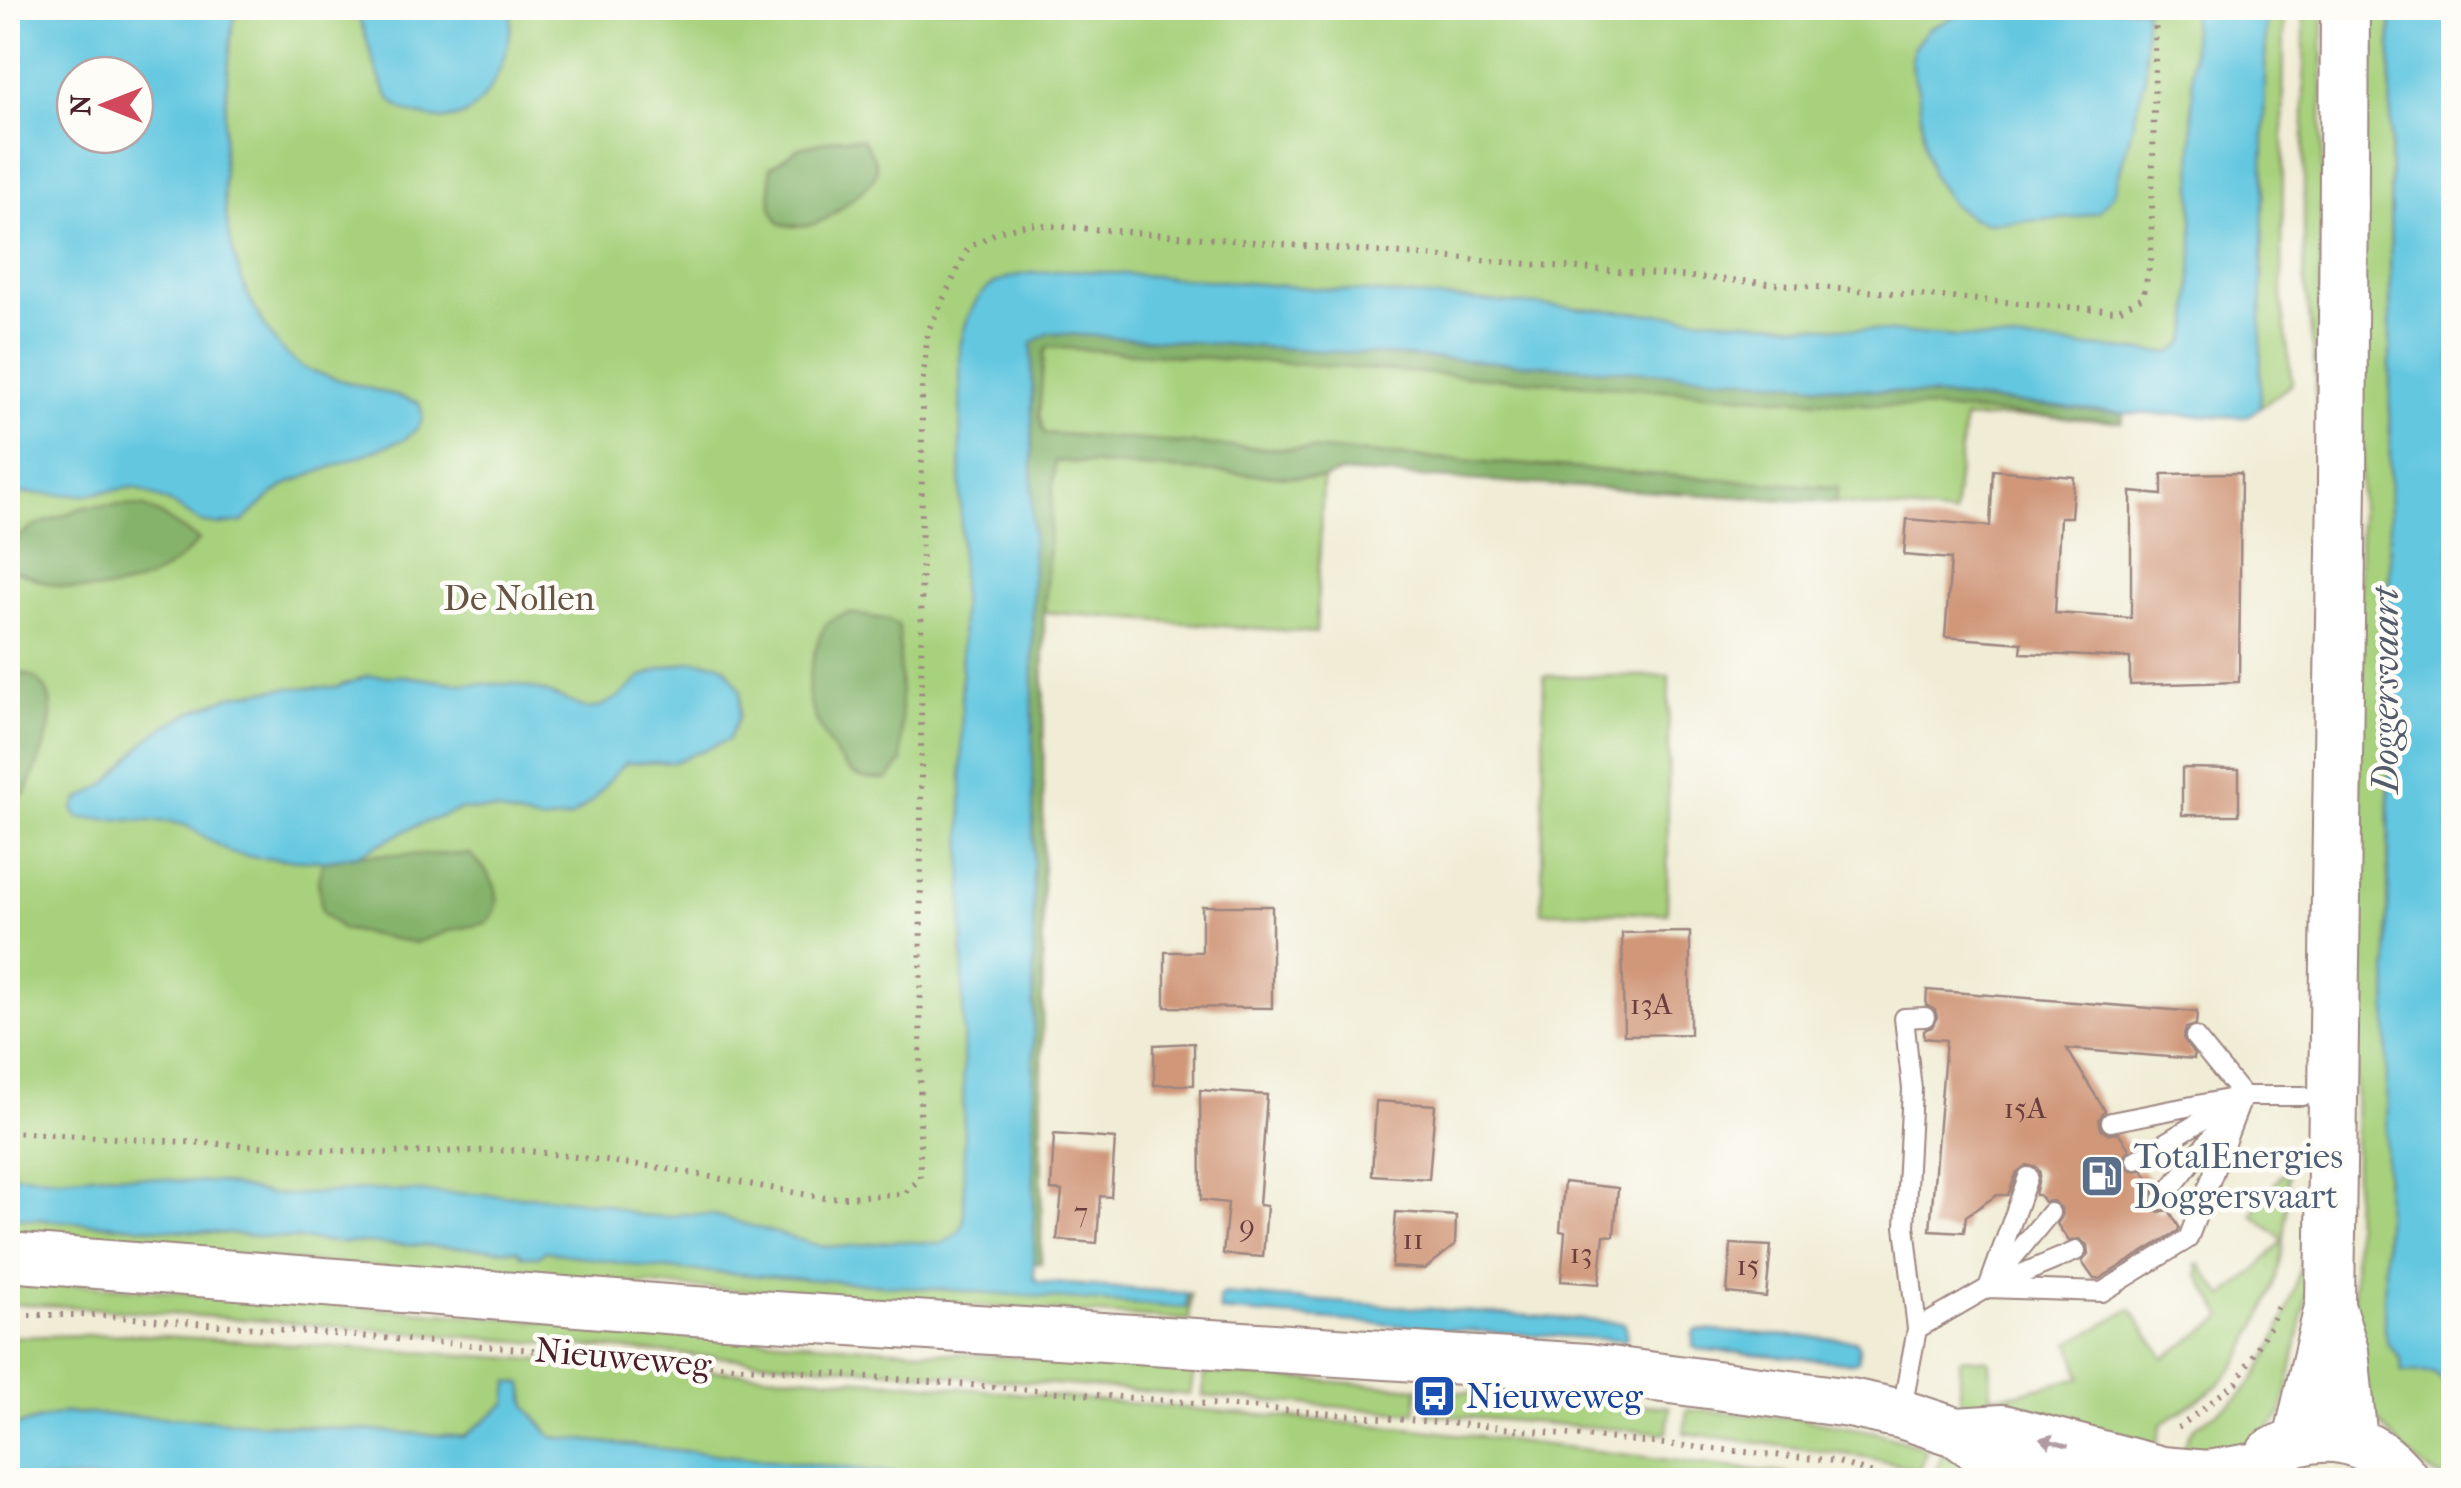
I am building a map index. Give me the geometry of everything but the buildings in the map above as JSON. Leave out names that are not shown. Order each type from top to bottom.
[{"type":"street","points":[[2298,1440],[2330,1304],[2345,8]]},
{"type":"street","name":"Nieuweweg","points":[[8,1257],[680,1310],[1588,1368],[1850,1403],[1901,1414],[1956,1432],[1995,1460],[2050,1480]]},
{"type":"street","name":"Nieuweweg","points":[[8,1277],[175,1269]]},
{"type":"street","points":[[2330,1304],[2344,1351],[2353,1442]]},
{"type":"street","name":"Nieuweweg","points":[[1956,1432],[2003,1429],[2162,1471],[2247,1474]]},
{"type":"street","points":[[2247,1474],[2273,1452],[2298,1440],[2322,1437],[2353,1442],[2374,1451],[2405,1480]]},
{"type":"lane","points":[[1901,1414],[1917,1329],[1905,1226],[1912,1089],[1904,1018],[1925,1017]]},
{"type":"lane","points":[[2195,1037],[2243,1096]]},
{"type":"lane","points":[[1988,1288],[2102,1292],[2188,1239],[2243,1096]]},
{"type":"lane","points":[[2136,1160],[2243,1096]]},
{"type":"lane","points":[[2162,1200],[2243,1096]]},
{"type":"lane","points":[[2111,1122],[2243,1096],[2303,1096]]},
{"type":"lane","points":[[1988,1288],[2028,1177]]},
{"type":"lane","points":[[1988,1288],[2050,1213]]},
{"type":"lane","points":[[1917,1329],[1988,1288],[2076,1252]]},
{"type":"path","points":[[8,1132],[382,1153],[521,1150],[662,1168],[826,1198],[903,1194],[920,1179],[922,387],[928,331],[968,248],[999,231],[1029,224],[2117,311],[2143,297],[2150,259],[2156,8]]},
{"type":"path","name":"Nieuweweg","points":[[8,1316],[95,1315],[1463,1424],[1835,1461],[1892,1480]]},
{"type":"green space","name":"De Nollen","points":[[8,8],[2284,8],[2282,302],[2292,384],[2260,408],[1964,419],[1954,515],[1835,503],[1837,488],[1324,450],[1241,447],[1032,455],[1023,1294],[1185,1308],[1185,1293],[1191,1294],[1189,1320],[8,1243],[8,1217],[335,1242],[8,1214]]},
{"type":"green space","points":[[2304,8],[2323,8],[2320,414],[2304,275]]},
{"type":"green space","points":[[2364,8],[2391,8],[2387,1342],[2401,1359],[2402,1372],[2434,1373],[2453,1390],[2453,1480],[2423,1467],[2376,1418],[2364,1392],[2356,1338]]},
{"type":"green space","points":[[839,138],[862,139],[875,161],[875,176],[823,220],[807,226],[779,223],[771,208],[770,168],[799,148]]},
{"type":"green space","points":[[2453,302],[2453,1358],[2450,846]]},
{"type":"green space","points":[[1049,332],[1740,378],[2124,413],[2122,422],[1048,347],[1044,353],[1039,415],[1044,433],[1838,488],[1835,503],[1341,472],[1323,479],[1055,461],[1044,612],[1041,1263],[1033,1263],[1031,350],[1032,343]]},
{"type":"green space","points":[[1054,461],[1323,479],[1316,633],[1044,612]]},
{"type":"green space","points":[[84,507],[144,507],[199,540],[168,568],[113,589],[72,588],[8,568],[8,543],[37,525]]},
{"type":"green space","points":[[849,613],[889,620],[899,626],[902,762],[888,779],[861,777],[851,771],[835,753],[811,706],[809,680],[820,637],[828,623]]},
{"type":"green space","points":[[8,673],[33,677],[44,687],[51,715],[26,793],[8,802]]},
{"type":"green space","points":[[1544,676],[1669,676],[1667,913],[1542,912]]},
{"type":"green space","points":[[470,854],[486,871],[496,892],[495,910],[487,923],[415,943],[342,929],[322,912],[318,880],[323,861],[359,855]]},
{"type":"green space","points":[[2288,1166],[2286,1212],[2282,1252],[2265,1310],[2230,1373],[2162,1423],[2153,1457],[2022,1422],[1960,1399],[1962,1358],[1990,1362],[1991,1396],[2019,1393],[2081,1377],[2070,1343],[2131,1309],[2164,1358],[2224,1317],[2196,1266],[2200,1264],[2224,1297],[2257,1269],[2283,1240],[2252,1214]]},
{"type":"green space","points":[[2307,1235],[2311,1235],[2308,1291],[2282,1414],[2255,1440],[2231,1455],[2181,1458],[2192,1430],[2237,1399],[2266,1359],[2292,1297]]},
{"type":"green space","points":[[74,1284],[1194,1370],[1190,1395],[281,1322],[8,1304],[8,1286]]},
{"type":"green space","points":[[130,1334],[907,1383],[1415,1429],[1836,1480],[959,1480],[552,1437],[527,1407],[523,1385],[510,1382],[507,1403],[464,1437],[64,1413],[8,1428],[8,1337]]},
{"type":"green space","points":[[1204,1372],[1418,1388],[1415,1413],[1203,1396]]},
{"type":"green space","points":[[1431,1390],[1670,1407],[1667,1433],[1428,1414]]},
{"type":"green space","points":[[1687,1410],[1796,1418],[1875,1432],[1927,1448],[1919,1470],[1867,1457],[1684,1433]]},
{"type":"green space","points":[[1942,1454],[2018,1480],[1952,1480],[1935,1474]]},
{"type":"water","points":[[8,8],[240,8],[231,36],[223,146],[227,218],[233,254],[245,288],[270,334],[296,363],[312,372],[419,403],[420,424],[405,439],[287,484],[243,522],[201,522],[135,487],[84,495],[8,493]]},
{"type":"water","points":[[354,8],[511,8],[509,38],[499,72],[480,102],[456,118],[445,120],[403,110],[384,87]]},
{"type":"water","points":[[1968,8],[2145,11],[2145,79],[2114,193],[2099,212],[2073,218],[1988,223],[1972,218],[1951,203],[1932,175],[1911,59],[1914,46],[1928,29]]},
{"type":"water","points":[[2192,8],[2266,8],[2260,408],[2246,417],[2124,413],[1740,378],[1049,333],[1032,343],[1034,1277],[1038,1282],[1185,1293],[1187,1307],[645,1267],[545,1251],[539,1256],[522,1256],[517,1250],[335,1242],[8,1217],[8,1174],[58,1178],[108,1174],[218,1182],[287,1195],[370,1190],[545,1197],[602,1203],[637,1215],[714,1215],[820,1246],[897,1241],[942,1244],[959,1232],[964,1214],[960,347],[974,304],[985,291],[1012,277],[1073,270],[2169,353],[2184,343],[2190,325]]},
{"type":"water","points":[[2391,8],[2453,8],[2450,1273],[2453,1390],[2434,1373],[2402,1372],[2401,1359],[2387,1342],[2384,1330]]},
{"type":"water","points":[[693,661],[725,667],[741,691],[739,717],[728,740],[674,762],[626,763],[593,800],[570,818],[541,822],[496,811],[462,809],[413,827],[358,855],[323,861],[231,853],[187,826],[79,818],[73,810],[78,800],[106,784],[164,727],[234,695],[285,688],[337,687],[367,676],[405,676],[462,684],[515,684],[588,709],[619,697],[642,677]]},
{"type":"water","points":[[1223,1294],[1624,1323],[1627,1338],[1444,1329],[1220,1311],[1219,1298]]},
{"type":"water","points":[[1697,1330],[1855,1340],[1859,1346],[1858,1361],[1697,1349],[1693,1346],[1693,1333]]},
{"type":"water","points":[[509,1382],[523,1384],[527,1407],[552,1437],[959,1480],[8,1480],[8,1428],[64,1413],[464,1437],[507,1403]]},
{"type":"place","name":"TotalEnergies Doggersvaart","points":[[2102,1176]]},
{"type":"place","name":"Nieuweweg","points":[[1434,1396]]},
{"type":"water label","name":"Doggersvaart","points":[[2385,690]]}]
